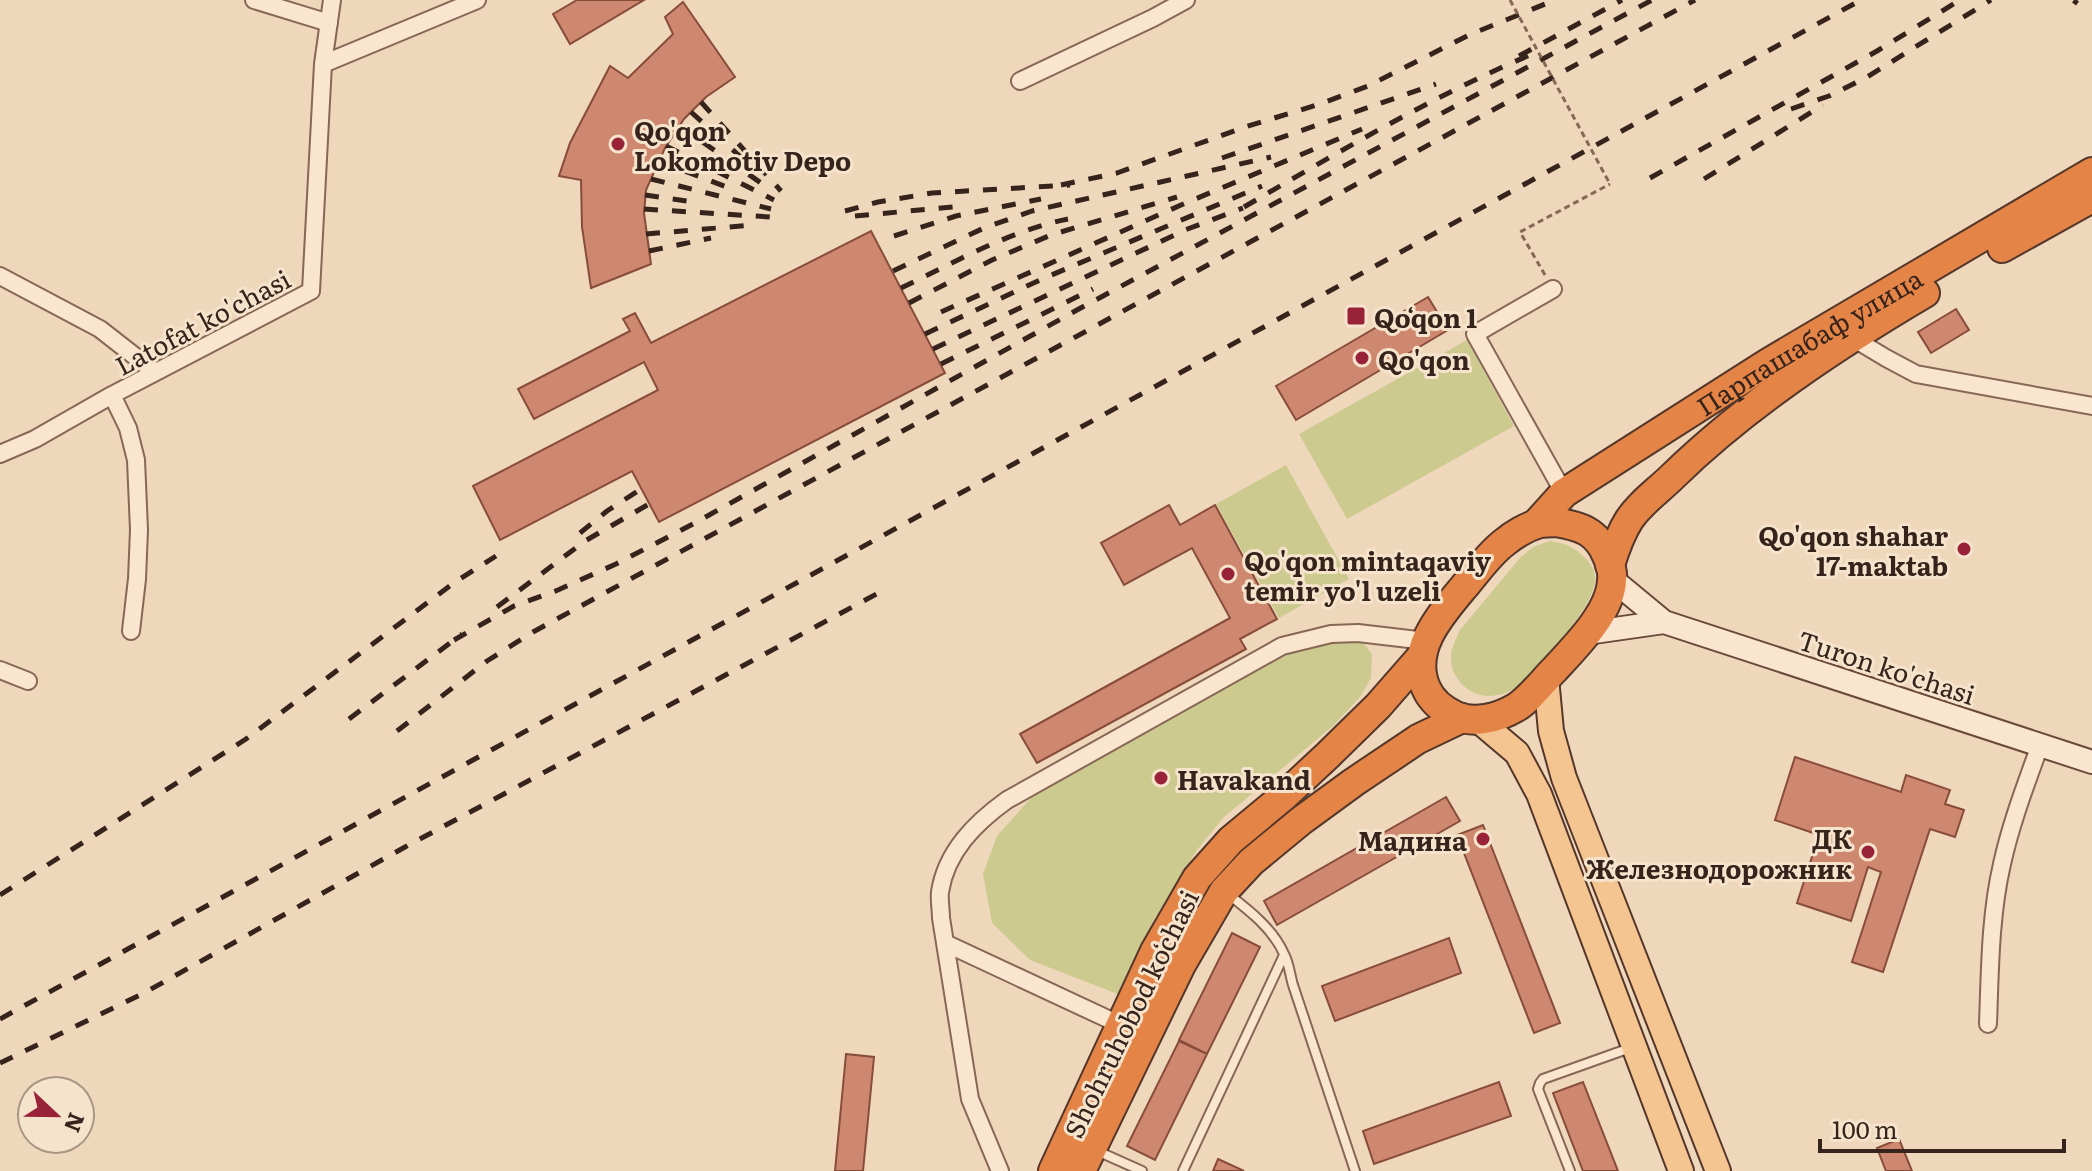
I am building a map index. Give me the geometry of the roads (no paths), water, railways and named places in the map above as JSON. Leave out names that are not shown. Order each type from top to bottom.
[{"type":"highway","name":"Парпашабаф улица","points":[[1536,524],[1564,493],[1768,363],[2092,172]]},
{"type":"highway","name":"Парпашабаф улица","points":[[1611,572],[1619,538],[1631,517],[1691,458],[1767,397],[1851,337],[2092,198]]},
{"type":"highway","points":[[1563,523],[1587,530],[1602,542],[1611,572],[1608,598],[1587,633],[1517,708],[1495,716],[1470,719],[1444,710],[1430,697],[1421,678],[1423,650],[1441,615],[1503,542],[1536,524],[1563,523]]},
{"type":"highway","name":"Shohruhobod koʻchasi","points":[[1086,1160],[1133,1032],[1155,951],[1197,878],[1231,840],[1284,796],[1378,706],[1423,650]]},
{"type":"highway","name":"Shohruhobod koʻchasi","points":[[1053,1171],[1133,1032],[1181,965],[1224,891],[1251,862],[1354,782],[1418,739],[1470,719]]},
{"type":"main road","name":"Turon ko'chasi","points":[[1611,572],[1664,622],[2092,762]]},
{"type":"main road","name":"Turon ko'chasi","points":[[1587,633],[1664,622]]},
{"type":"main road","points":[[1553,670],[1551,731],[1564,778],[1718,1171]]},
{"type":"main road","points":[[1470,719],[1517,753],[1539,794],[1681,1171]]},
{"type":"street","points":[[254,0],[329,23]]},
{"type":"street","points":[[323,64],[332,0]]},
{"type":"street","points":[[1020,81],[1186,0]]},
{"type":"street","points":[[323,64],[469,2]]},
{"type":"street","name":"Latofat ko'chasi","points":[[0,454],[35,439],[311,291],[323,64]]},
{"type":"street","points":[[0,276],[100,329],[155,372]]},
{"type":"street","points":[[1553,289],[1475,334],[1564,493]]},
{"type":"street","points":[[1851,337],[1916,374],[2092,406]]},
{"type":"street","points":[[112,395],[128,428],[136,460],[139,530],[131,631]]},
{"type":"street","points":[[1000,1171],[970,1099],[939,893],[948,865],[963,839],[982,818],[1007,800],[1282,646],[1331,634],[1358,633],[1423,650]]},
{"type":"street","points":[[0,670],[28,681]]},
{"type":"street","points":[[1988,1024],[1991,935],[2002,864],[2040,745]]},
{"type":"street","points":[[945,943],[1133,1032]]},
{"type":"lane","points":[[1224,891],[1260,921],[1285,955],[1297,1000],[1355,1171]]},
{"type":"lane","points":[[1183,1171],[1285,955]]},
{"type":"lane","points":[[1570,1171],[1538,1089],[1540,1083],[1543,1079],[1634,1047]]},
{"type":"lane","points":[[1086,1160],[1142,1171]]},
{"type":"railway","points":[[1061,185],[1117,173],[1320,104],[1368,86],[1469,35],[1555,0]]},
{"type":"railway","points":[[1519,56],[1622,0]]},
{"type":"railway","points":[[454,640],[514,606],[616,564],[693,524],[1077,310],[1652,0]]},
{"type":"railway","points":[[397,731],[487,661],[533,632],[1695,0]]},
{"type":"railway","points":[[0,1019],[1861,0]]},
{"type":"railway","points":[[1650,178],[1877,51],[1960,0]]},
{"type":"railway","points":[[1791,109],[1829,96],[1867,77],[1991,0]]},
{"type":"railway","points":[[2074,4],[2077,0]]},
{"type":"railway","points":[[1244,207],[1421,107],[1530,55]]},
{"type":"railway","points":[[1222,158],[1436,84]]},
{"type":"railway","points":[[701,102],[781,191]]},
{"type":"railway","points":[[1704,179],[1823,105]]},
{"type":"railway","points":[[691,112],[744,160]]},
{"type":"railway","points":[[680,126],[761,183]]},
{"type":"railway","points":[[941,312],[1181,205],[1362,129]]},
{"type":"railway","points":[[666,146],[774,200]]},
{"type":"railway","points":[[893,271],[984,228],[1032,211],[1271,157]]},
{"type":"railway","points":[[659,161],[737,191]]},
{"type":"railway","points":[[651,179],[771,209]]},
{"type":"railway","points":[[845,211],[932,193],[1070,185]]},
{"type":"railway","points":[[925,334],[1042,279],[1262,186]]},
{"type":"railway","points":[[645,195],[693,202]]},
{"type":"railway","points":[[909,303],[992,260],[1051,235],[1177,197]]},
{"type":"railway","points":[[894,236],[956,216],[1041,199]]},
{"type":"railway","points":[[855,216],[963,206]]},
{"type":"railway","points":[[933,349],[1185,230],[1243,208]]},
{"type":"railway","points":[[644,209],[770,217]]},
{"type":"railway","points":[[901,288],[1003,239],[1068,219]]},
{"type":"railway","points":[[646,234],[753,225]]},
{"type":"railway","points":[[649,251],[711,238]]},
{"type":"railway","points":[[941,364],[1093,289]]},
{"type":"railway","points":[[580,533],[641,489]]},
{"type":"railway","points":[[497,607],[585,541],[649,504]]},
{"type":"railway","points":[[0,895],[246,739],[455,582],[496,556]]},
{"type":"railway","points":[[0,1063],[144,993],[405,847],[884,590]]},
{"type":"railway","points":[[349,719],[462,634]]},
{"type":"place","name":"Qo'qon Lokomotiv Depo","points":[[618,144]]},
{"type":"place","name":"Qoʻqon 1","points":[[1356,316]]},
{"type":"place","name":"Qo'qon","points":[[1362,358]]},
{"type":"place","name":"Qo'qon shahar 17-maktab","points":[[1964,549]]},
{"type":"place","name":"Qo'qon mintaqaviy temir yo'l uzeli","points":[[1228,574]]},
{"type":"place","name":"Havakand","points":[[1161,778]]},
{"type":"place","name":"Мадина","points":[[1483,839]]},
{"type":"place","name":"ДК Железнодорожник","points":[[1868,852]]}]
